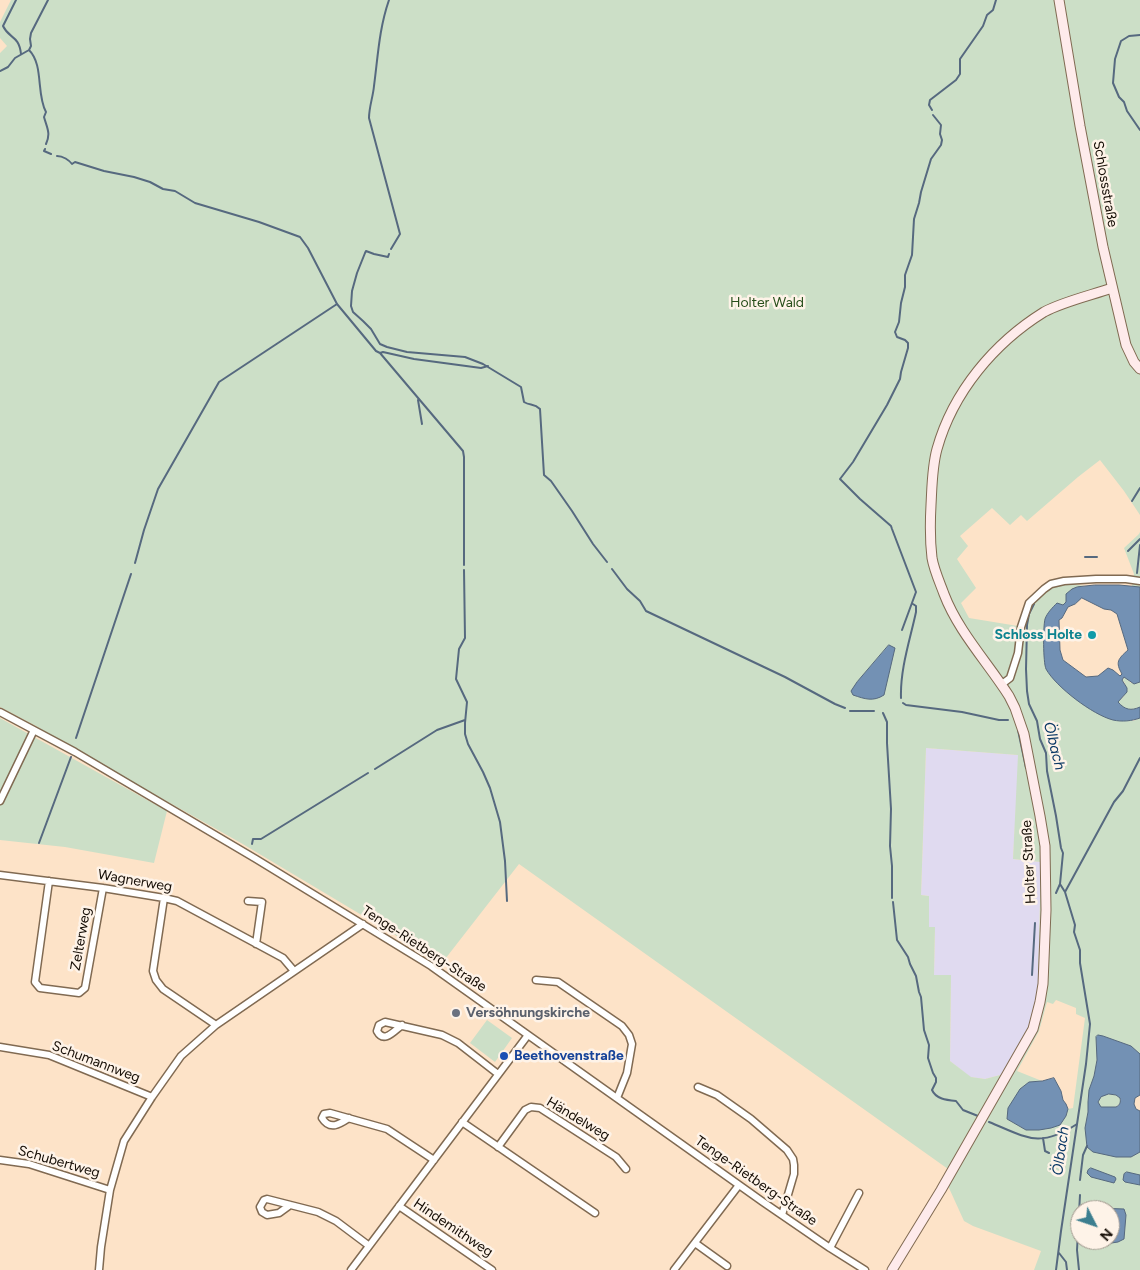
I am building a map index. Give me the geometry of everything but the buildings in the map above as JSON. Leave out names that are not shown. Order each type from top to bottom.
[{"type":"street","name":"Schlossstraße","points":[[1059,0],[1080,126],[1112,288],[1126,345],[1134,362],[1140,369]]},
{"type":"street","name":"Holter Straße","points":[[892,1270],[941,1190],[1033,1029],[1043,984],[1046,910],[1045,846],[1024,734],[1015,708],[1002,684],[956,620],[932,559],[930,514],[936,451],[943,430],[958,400],[977,372],[996,350],[1026,324],[1046,311],[1112,288]]},
{"type":"street","points":[[1002,684],[1010,678],[1018,653],[1021,627],[1029,603],[1044,589],[1051,584],[1064,581],[1088,579],[1140,581]]},
{"type":"street","name":"Tenge-Rietberg-Straße","points":[[0,712],[92,761],[431,966],[739,1185],[865,1270]]},
{"type":"street","points":[[0,801],[34,730]]},
{"type":"street","name":"Wagnerweg","points":[[0,874],[103,888],[164,898],[177,902],[283,958],[294,971]]},
{"type":"street","name":"Zelterweg","points":[[49,881],[35,982],[40,988],[79,993],[85,988],[103,888]]},
{"type":"street","points":[[164,898],[153,971],[156,980],[163,989],[216,1025]]},
{"type":"street","points":[[248,901],[262,902],[256,944]]},
{"type":"street","points":[[99,1270],[110,1190],[124,1141],[181,1056],[216,1025],[363,924]]},
{"type":"street","points":[[536,980],[558,982],[622,1026],[629,1035],[632,1044],[627,1073],[617,1098]]},
{"type":"street","points":[[402,1025],[442,1035],[458,1043],[498,1074]]},
{"type":"street","points":[[351,1270],[528,1035]]},
{"type":"street","name":"Schumannweg","points":[[0,1047],[49,1055],[152,1098]]},
{"type":"street","points":[[698,1087],[717,1095],[751,1119],[787,1150],[794,1165],[794,1174],[782,1215]]},
{"type":"street","name":"Händelweg","points":[[498,1147],[525,1110],[531,1107],[540,1108],[616,1157],[626,1169]]},
{"type":"street","points":[[349,1118],[387,1129],[434,1160]]},
{"type":"street","points":[[462,1122],[595,1213]]},
{"type":"street","name":"Schubertweg","points":[[0,1160],[28,1164],[110,1190]]},
{"type":"street","points":[[674,1270],[739,1185]]},
{"type":"street","points":[[830,1248],[859,1193]]},
{"type":"street","points":[[290,1205],[318,1212],[336,1221],[368,1245]]},
{"type":"street","name":"Hindemithweg","points":[[399,1206],[492,1270]]},
{"type":"street","points":[[695,1242],[727,1266]]},
{"type":"shaded area","points":[[926,748],[1019,755],[1013,859],[1041,862],[1036,1002],[1029,1027],[1004,1074],[985,1079],[970,1077],[950,1061],[951,976],[934,975],[935,927],[929,927],[929,896],[921,895]]},
{"type":"green space","name":"Holter Wald","points":[[11,0],[1140,0],[1140,515],[1100,460],[1027,521],[1021,515],[1010,525],[992,508],[960,536],[968,546],[957,559],[976,588],[961,603],[969,618],[1024,627],[1031,604],[1046,590],[1070,584],[1086,586],[1077,587],[1066,594],[1066,602],[1063,605],[1045,667],[1133,721],[1140,718],[1140,1054],[1131,1046],[1103,1036],[1096,1037],[1097,1059],[1089,1090],[1085,1128],[1131,1157],[1140,1152],[1140,1270],[1034,1270],[1041,1251],[964,1221],[944,1177],[948,1169],[519,864],[442,963],[241,843],[0,707],[0,53],[7,46],[0,38],[0,22]],"holes":[[[926,748],[1018,755],[1013,859],[1041,862],[1038,984],[1036,1002],[1029,1027],[1004,1074],[985,1079],[971,1077],[950,1061],[951,975],[934,975],[935,927],[929,927],[929,896],[921,895]],[[1056,1000],[1076,1008],[1076,1014],[1085,1018],[1073,1108],[1068,1109],[1066,1116],[1026,1130],[1007,1119],[1029,1082],[1042,1081],[1017,1071],[1039,1031],[1047,1002],[1053,1004]]]},
{"type":"green space","points":[[1140,532],[1140,587],[1132,586],[1134,574],[1124,548]]},
{"type":"green space","points":[[1125,677],[1131,683],[1140,682],[1140,707],[1128,709],[1118,702],[1124,696],[1125,683],[1122,680]]},
{"type":"green space","points":[[0,718],[167,811],[154,863],[65,847],[0,840]]},
{"type":"green space","points":[[487,1020],[512,1038],[495,1062],[470,1043]]},
{"type":"green space","points":[[1109,1094],[1116,1095],[1120,1098],[1121,1102],[1116,1107],[1101,1107],[1098,1102],[1101,1097]]},
{"type":"water","points":[[1119,585],[1140,587],[1140,682],[1134,684],[1124,677],[1122,680],[1127,688],[1127,692],[1118,702],[1128,709],[1140,707],[1140,718],[1116,721],[1105,717],[1066,692],[1046,669],[1044,659],[1045,619],[1057,603],[1063,605],[1066,602],[1066,594],[1077,587]],"holes":[[[1082,598],[1104,609],[1111,610],[1117,614],[1128,650],[1118,664],[1122,674],[1120,676],[1108,668],[1098,676],[1086,677],[1063,660],[1060,650],[1059,620],[1068,607]]]},
{"type":"water","points":[[889,645],[895,648],[884,695],[873,699],[865,699],[853,695],[851,691],[857,682]]},
{"type":"water","points":[[1098,1035],[1103,1036],[1131,1046],[1140,1054],[1140,1095],[1135,1098],[1134,1104],[1136,1109],[1140,1111],[1140,1152],[1131,1157],[1116,1157],[1093,1152],[1087,1147],[1085,1128],[1089,1090],[1097,1060],[1096,1037]],"holes":[[[1109,1094],[1120,1098],[1119,1104],[1116,1107],[1101,1107],[1098,1102],[1101,1097]]]},
{"type":"water","points":[[1054,1078],[1068,1109],[1060,1125],[1039,1130],[1026,1130],[1007,1119],[1008,1108],[1020,1089],[1029,1082]]},
{"type":"water","points":[[1091,1168],[1115,1177],[1114,1183],[1091,1177],[1087,1173]]},
{"type":"water","points":[[1127,1172],[1140,1175],[1140,1185],[1123,1180],[1124,1174]]},
{"type":"water","points":[[1120,1209],[1124,1209],[1126,1215],[1124,1239],[1120,1241]]},
{"type":"waterway","points":[[16,0],[3,26],[18,43],[21,54]]},
{"type":"waterway","points":[[0,71],[8,67],[15,58],[29,50],[31,46],[31,33],[48,0]]},
{"type":"waterway","points":[[389,0],[381,32],[369,118],[400,234],[391,249]]},
{"type":"waterway","points":[[932,110],[929,105],[930,100],[956,80],[960,74],[960,59],[983,26],[987,15],[993,10],[996,0]]},
{"type":"waterway","name":"Ölbach","points":[[1140,35],[1129,36],[1121,41],[1115,59],[1113,83],[1127,111],[1140,130]]},
{"type":"waterway","points":[[29,50],[37,63],[41,97],[46,112],[44,117],[48,134],[46,144]]},
{"type":"waterway","points":[[902,630],[916,592],[891,526],[840,479],[853,462],[887,405],[900,379],[908,348],[908,343],[897,337],[895,332],[899,322],[905,287],[905,275],[912,255],[914,219],[931,159],[941,145],[942,140],[940,134],[941,125],[933,115]]},
{"type":"waterway","points":[[45,149],[44,151],[51,154]]},
{"type":"waterway","points":[[57,156],[66,158],[72,164],[75,162],[150,182],[163,189],[175,191],[195,203],[259,222],[300,237],[308,248],[337,304],[463,451],[464,565]]},
{"type":"waterway","points":[[389,254],[388,257],[366,251],[352,291],[351,306],[353,312],[371,329],[380,344],[407,352],[465,357],[483,364],[521,387],[524,402],[540,409],[544,475],[551,481],[607,562]]},
{"type":"waterway","points":[[135,563],[158,489],[219,382],[337,304]]},
{"type":"waterway","points":[[380,353],[481,368],[488,366]]},
{"type":"waterway","points":[[418,400],[422,424]]},
{"type":"waterway","name":"Ölbach","points":[[1132,501],[1140,488]]},
{"type":"waterway","name":"Ölbach","points":[[1128,551],[1140,539]]},
{"type":"waterway","name":"Ölbach","points":[[1137,573],[1140,545]]},
{"type":"waterway","name":"Ölbach","points":[[1085,557],[1097,557]]},
{"type":"waterway","points":[[612,569],[627,589],[640,601],[646,611],[785,677],[845,708]]},
{"type":"waterway","points":[[464,570],[465,638],[459,649],[456,679],[467,702],[465,734],[468,744],[490,788],[500,822],[505,861],[507,901]]},
{"type":"waterway","points":[[76,738],[131,574]]},
{"type":"waterway","points":[[901,698],[904,665],[916,612],[916,606],[913,604]]},
{"type":"waterway","name":"Ölbach","points":[[1034,604],[1029,614],[1027,625],[1027,691],[1029,704],[1037,721],[1040,739],[1046,753],[1047,771],[1063,853],[1060,884],[1065,892]]},
{"type":"waterway","points":[[903,703],[1008,720]]},
{"type":"waterway","points":[[850,711],[874,711]]},
{"type":"waterway","points":[[883,713],[887,722],[891,809],[892,898]]},
{"type":"waterway","points":[[375,769],[437,730],[465,720]]},
{"type":"waterway","points":[[1018,730],[1026,768]]},
{"type":"waterway","points":[[39,843],[71,757]]},
{"type":"waterway","name":"Ölbach","points":[[1056,1270],[1086,1064],[1090,1024],[1080,963],[1080,950],[1065,892],[1140,758]]},
{"type":"waterway","points":[[252,844],[253,839],[261,839],[368,773]]},
{"type":"waterway","points":[[1056,893],[1060,884]]},
{"type":"waterway","points":[[893,902],[897,940],[908,957],[916,976],[921,997],[924,1030],[929,1045],[928,1058],[936,1078],[932,1090],[939,1097],[956,1101],[963,1110],[978,1116]]},
{"type":"waterway","points":[[1032,975],[1035,923]]},
{"type":"waterway","points":[[989,1122],[1023,1136],[1033,1138],[1052,1136],[1064,1132],[1077,1124]]},
{"type":"waterway","points":[[1043,1138],[1045,1151],[1049,1153]]},
{"type":"waterway","name":"Ölbach","points":[[1080,1180],[1083,1155],[1087,1146]]},
{"type":"waterway","name":"Ölbach","points":[[1079,1270],[1077,1250],[1080,1195]]},
{"type":"waterway","name":"Ölbach","points":[[1059,1253],[1066,1262],[1067,1270]]},
{"type":"place","name":"Schloss Holte","points":[[1092,635]]},
{"type":"place","name":"Versöhnungskirche","points":[[456,1013]]},
{"type":"place","name":"Beethovenstraße","points":[[504,1056]]}]
